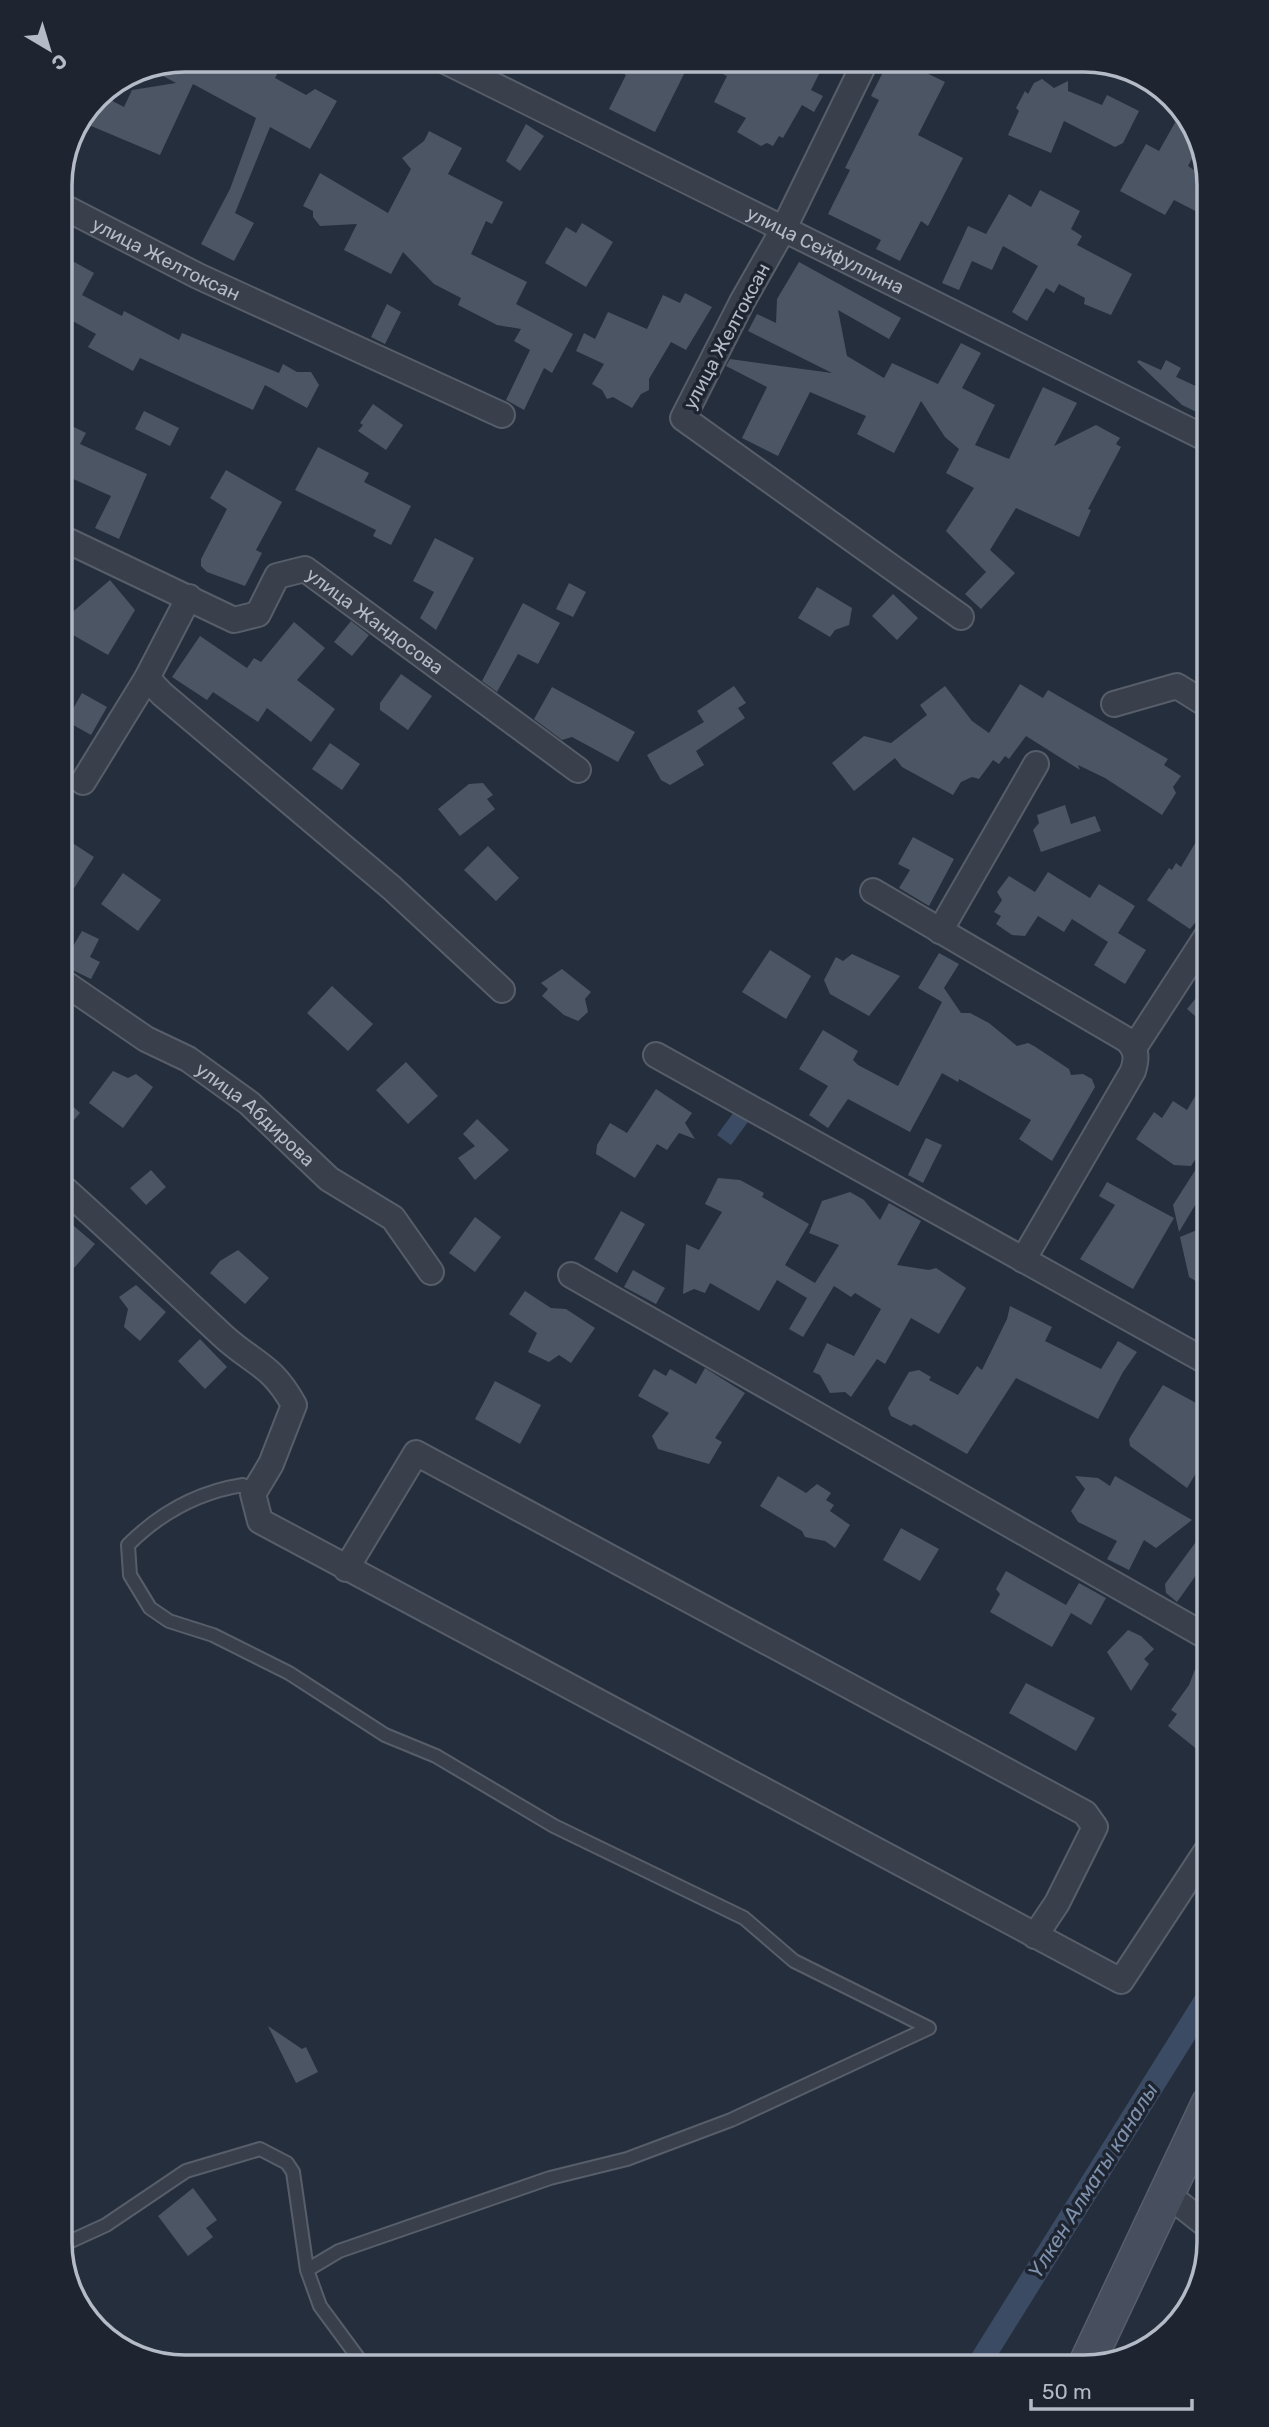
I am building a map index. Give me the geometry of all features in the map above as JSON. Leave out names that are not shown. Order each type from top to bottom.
[{"type":"main road","points":[[1091,2354],[1197,2130]]},
{"type":"street","name":"улица Сейфуллина","points":[[467,72],[1197,434]]},
{"type":"street","name":"улица Желтоксан","points":[[860,72],[784,228],[741,302],[683,418],[961,617]]},
{"type":"street","name":"улица Желтоксан","points":[[72,211],[198,276],[502,415]]},
{"type":"street","name":"улица Жандосова","points":[[72,543],[234,620],[258,614],[277,576],[305,569],[578,771]]},
{"type":"street","points":[[83,782],[148,678],[189,597]]},
{"type":"street","points":[[148,678],[162,694],[392,888],[502,990]]},
{"type":"street","points":[[1114,704],[1177,686],[1197,698]]},
{"type":"street","points":[[940,931],[1036,764]]},
{"type":"street","points":[[873,891],[1126,1040],[1134,1048],[1137,1060],[1133,1071],[1023,1259]]},
{"type":"street","points":[[1134,1048],[1197,951]]},
{"type":"street","name":"улица Абдирова","points":[[72,988],[146,1039],[188,1059],[248,1103],[329,1179],[393,1218],[431,1272]]},
{"type":"street","points":[[656,1055],[1197,1356]]},
{"type":"street","points":[[72,1196],[141,1256],[226,1338],[280,1380],[294,1405],[271,1464],[253,1494],[260,1521],[1121,1981],[1197,1865]]},
{"type":"street","points":[[571,1275],[1197,1632]]},
{"type":"street","points":[[346,1569],[416,1452],[537,1516],[716,1617],[1085,1813],[1095,1828],[1057,1903],[1035,1936]]},
{"type":"street","points":[[1167,2194],[1197,2218]]},
{"type":"lane","points":[[253,1494],[243,1485],[211,1492],[169,1510],[128,1545],[130,1575],[150,1608],[169,1621],[212,1635],[289,1672],[385,1735],[436,1756],[554,1826],[744,1918],[794,1961],[929,2028],[731,2120],[627,2160],[550,2179],[339,2251],[307,2270]]},
{"type":"lane","points":[[72,2241],[106,2225],[186,2171],[260,2149],[287,2163],[293,2172],[307,2270],[320,2306],[356,2355]]},
{"type":"water","points":[[734,1112],[748,1122],[731,1145],[717,1135]]},
{"type":"building","points":[[278,72],[275,78],[306,95],[315,89],[337,101],[310,149],[270,127],[235,213],[254,223],[234,261],[201,244],[230,189],[256,118],[193,84],[160,155],[89,125],[111,100],[124,107],[132,90],[176,83],[160,75]]},
{"type":"building","points":[[620,72],[685,72],[655,132],[609,109],[626,75]]},
{"type":"building","points":[[719,72],[820,72],[811,90],[823,96],[814,112],[802,105],[783,138],[779,136],[773,146],[767,143],[761,146],[737,132],[746,118],[714,102],[727,76]]},
{"type":"building","points":[[883,72],[924,72],[945,82],[918,135],[963,158],[928,226],[921,221],[900,261],[876,249],[881,240],[828,214],[850,170],[845,168],[879,100],[871,96]]},
{"type":"building","points":[[1042,79],[1054,88],[1068,81],[1068,91],[1102,105],[1107,95],[1139,111],[1123,143],[1115,147],[1064,121],[1051,153],[1008,135],[1019,111],[1016,108],[1025,91],[1028,94],[1034,83]]},
{"type":"building","points":[[1177,120],[1189,141],[1193,156],[1188,166],[1196,171],[1197,212],[1174,200],[1165,215],[1120,191],[1146,144],[1159,151]]},
{"type":"building","points":[[526,124],[544,136],[520,171],[506,161]]},
{"type":"building","points":[[429,131],[462,148],[448,174],[503,202],[492,224],[486,221],[471,254],[527,282],[516,304],[573,334],[552,373],[544,368],[524,410],[506,400],[530,350],[514,341],[521,329],[497,325],[458,305],[461,298],[434,284],[403,252],[391,274],[344,250],[357,224],[320,226],[313,217],[313,211],[303,206],[320,173],[388,213],[411,169],[402,158],[424,141]]},
{"type":"building","points":[[1040,190],[1080,211],[1071,229],[1082,236],[1077,245],[1132,274],[1111,315],[1084,304],[1085,298],[1059,284],[1054,293],[1046,288],[1027,321],[1012,312],[1038,266],[1003,246],[992,270],[972,261],[959,290],[942,283],[968,226],[986,234],[1009,194],[1031,207]]},
{"type":"building","points":[[582,223],[613,242],[586,287],[545,263],[566,227],[576,233]]},
{"type":"building","points":[[72,261],[94,273],[82,295],[122,316],[124,311],[179,340],[182,333],[279,373],[283,364],[297,372],[311,372],[319,385],[307,408],[265,385],[253,410],[140,358],[133,371],[88,347],[96,334],[72,321]]},
{"type":"building","points":[[799,262],[901,318],[889,339],[838,310],[847,356],[884,378],[892,363],[938,384],[961,343],[981,353],[962,388],[995,405],[975,445],[1009,459],[1043,387],[1077,403],[1054,446],[1096,425],[1120,438],[1116,444],[1121,447],[1088,509],[1091,510],[1079,537],[1016,508],[990,550],[1015,573],[981,609],[965,594],[986,572],[946,531],[974,488],[946,473],[959,449],[945,437],[921,401],[894,453],[857,434],[866,416],[810,392],[778,456],[742,438],[767,387],[726,366],[730,359],[832,373],[748,331],[757,314],[776,323],[777,299]]},
{"type":"building","points":[[685,293],[712,307],[686,350],[671,342],[649,379],[649,390],[641,394],[632,408],[613,397],[607,399],[602,390],[592,384],[604,364],[576,351],[584,333],[595,339],[608,312],[647,329],[663,295],[680,303]]},
{"type":"building","points":[[387,304],[401,312],[385,344],[371,337]]},
{"type":"building","points":[[1139,360],[1161,370],[1166,360],[1181,368],[1176,377],[1197,387],[1197,412],[1182,405],[1137,362]]},
{"type":"building","points":[[373,404],[403,425],[386,450],[358,431],[363,425],[360,423]]},
{"type":"building","points":[[144,411],[179,428],[170,446],[135,429]]},
{"type":"building","points":[[72,426],[86,433],[80,444],[147,474],[119,539],[95,528],[111,496],[72,478]]},
{"type":"building","points":[[318,447],[369,473],[364,482],[411,506],[391,545],[373,536],[376,530],[295,490]]},
{"type":"building","points":[[226,470],[282,502],[256,550],[262,553],[245,586],[207,572],[201,566],[201,559],[227,509],[210,498]]},
{"type":"building","points":[[435,538],[474,558],[436,630],[420,618],[434,592],[413,581]]},
{"type":"building","points":[[110,580],[135,610],[108,655],[72,634],[72,612]]},
{"type":"building","points":[[569,583],[586,592],[573,617],[556,609]]},
{"type":"building","points":[[817,587],[852,608],[849,625],[835,630],[830,637],[798,618]]},
{"type":"building","points":[[893,594],[918,618],[897,640],[872,616]]},
{"type":"building","points":[[523,603],[560,623],[538,664],[518,654],[497,692],[482,681]]},
{"type":"building","points":[[351,621],[369,635],[352,656],[334,642]]},
{"type":"building","points":[[294,622],[325,648],[297,680],[335,709],[311,742],[267,708],[258,722],[213,692],[207,700],[172,677],[200,636],[247,668],[254,658],[261,662]]},
{"type":"building","points":[[401,674],[432,696],[408,730],[380,710],[380,703]]},
{"type":"building","points":[[1020,684],[1043,698],[1048,690],[1168,759],[1164,765],[1181,776],[1173,787],[1176,793],[1162,815],[1105,778],[1078,765],[1080,770],[1026,736],[1009,759],[1005,756],[999,764],[993,760],[979,779],[972,777],[961,782],[953,795],[902,767],[895,758],[854,791],[832,763],[864,736],[891,743],[927,715],[920,705],[945,686],[972,721],[989,733]]},
{"type":"building","points":[[734,686],[746,703],[738,708],[745,718],[696,751],[704,765],[670,785],[661,780],[647,755],[704,722],[697,711]]},
{"type":"building","points":[[552,687],[635,732],[618,762],[572,737],[562,740],[534,719]]},
{"type":"building","points":[[82,693],[107,707],[91,735],[72,724],[72,710]]},
{"type":"building","points":[[330,743],[360,764],[342,790],[312,769]]},
{"type":"building","points":[[483,783],[493,795],[487,799],[495,809],[460,836],[438,809],[469,784]]},
{"type":"building","points":[[1065,805],[1071,824],[1095,816],[1101,831],[1041,852],[1033,830],[1039,823],[1037,815]]},
{"type":"building","points":[[913,837],[954,859],[929,906],[899,888],[910,870],[898,864]]},
{"type":"building","points":[[1197,840],[1197,921],[1190,929],[1147,900],[1169,868],[1172,870],[1176,863],[1181,867]]},
{"type":"building","points":[[72,843],[94,857],[72,891]]},
{"type":"building","points":[[488,846],[519,878],[496,901],[464,870]]},
{"type":"building","points":[[1048,872],[1090,898],[1099,884],[1135,906],[1118,933],[1146,950],[1125,984],[1094,965],[1108,942],[1072,919],[1064,932],[1038,916],[1025,936],[1012,935],[996,924],[1001,916],[994,912],[1002,900],[997,892],[1009,876],[1035,892]]},
{"type":"building","points":[[123,873],[161,900],[138,931],[101,904]]},
{"type":"building","points":[[82,931],[99,939],[90,957],[100,962],[91,979],[72,970],[72,948]]},
{"type":"building","points":[[770,950],[811,976],[786,1019],[742,992]]},
{"type":"building","points":[[939,953],[959,964],[944,988],[961,1013],[970,1013],[989,1023],[1017,1046],[1028,1043],[1034,1046],[1069,1069],[1071,1075],[1083,1074],[1092,1079],[1095,1087],[1052,1161],[1019,1139],[1031,1120],[959,1079],[958,1082],[942,1073],[910,1132],[848,1099],[828,1128],[809,1115],[828,1086],[799,1069],[823,1030],[858,1051],[853,1060],[858,1065],[898,1086],[942,1002],[918,988]]},
{"type":"building","points":[[852,954],[900,976],[869,1016],[830,994],[824,980],[836,957],[843,961]]},
{"type":"building","points":[[562,969],[591,992],[585,999],[588,1012],[578,1021],[564,1015],[542,996],[548,989],[541,983]]},
{"type":"building","points":[[332,986],[373,1024],[348,1051],[307,1013]]},
{"type":"building","points":[[1197,997],[1197,1018],[1187,1009]]},
{"type":"building","points":[[406,1062],[438,1096],[408,1124],[376,1090]]},
{"type":"building","points":[[113,1071],[128,1078],[136,1074],[153,1087],[123,1128],[89,1103]]},
{"type":"building","points":[[656,1089],[692,1113],[685,1123],[695,1139],[679,1133],[667,1150],[657,1144],[635,1178],[596,1154],[597,1145],[610,1123],[627,1133]]},
{"type":"building","points":[[1197,1093],[1197,1157],[1191,1166],[1174,1165],[1136,1139],[1154,1112],[1162,1118],[1173,1101],[1187,1110]]},
{"type":"building","points":[[72,1105],[80,1113],[72,1122]]},
{"type":"building","points":[[477,1119],[509,1150],[475,1180],[458,1158],[475,1146],[463,1134]]},
{"type":"building","points":[[926,1138],[942,1145],[923,1183],[908,1175]]},
{"type":"building","points":[[1196,1169],[1197,1202],[1179,1232],[1173,1205]]},
{"type":"building","points":[[151,1170],[166,1187],[146,1205],[130,1188]]},
{"type":"building","points":[[718,1178],[740,1180],[764,1193],[762,1197],[809,1224],[785,1265],[815,1283],[839,1245],[809,1233],[822,1201],[850,1192],[864,1200],[880,1220],[889,1203],[921,1221],[897,1265],[929,1270],[936,1268],[966,1288],[939,1334],[911,1318],[885,1364],[877,1359],[851,1397],[845,1392],[830,1393],[820,1375],[813,1372],[827,1343],[854,1356],[881,1309],[855,1293],[851,1297],[834,1286],[803,1337],[789,1329],[807,1298],[777,1280],[759,1311],[710,1283],[705,1293],[694,1289],[683,1294],[686,1244],[699,1250],[722,1212],[705,1204]]},
{"type":"building","points":[[1107,1182],[1174,1218],[1133,1289],[1080,1259],[1115,1205],[1099,1196]]},
{"type":"building","points":[[621,1211],[645,1224],[617,1273],[594,1259]]},
{"type":"building","points":[[475,1217],[501,1237],[475,1272],[449,1253]]},
{"type":"building","points":[[72,1224],[95,1244],[74,1268],[72,1266]]},
{"type":"building","points":[[1197,1230],[1197,1282],[1189,1277],[1180,1237]]},
{"type":"building","points":[[238,1250],[269,1278],[245,1304],[210,1273],[220,1261]]},
{"type":"building","points":[[633,1270],[665,1288],[656,1304],[624,1287]]},
{"type":"building","points":[[136,1285],[166,1312],[140,1341],[124,1327],[128,1309],[119,1297]]},
{"type":"building","points":[[525,1291],[551,1308],[566,1309],[595,1328],[571,1363],[559,1355],[549,1362],[528,1352],[537,1333],[509,1314]]},
{"type":"building","points":[[1010,1306],[1052,1327],[1045,1341],[1101,1369],[1118,1341],[1137,1352],[1098,1419],[1016,1378],[967,1454],[914,1424],[911,1426],[891,1416],[888,1408],[909,1372],[919,1370],[931,1377],[929,1380],[958,1395],[977,1366],[982,1370],[1007,1319]]},
{"type":"building","points":[[200,1339],[227,1367],[205,1389],[178,1361]]},
{"type":"building","points":[[705,1368],[745,1393],[715,1438],[722,1442],[709,1464],[658,1449],[652,1436],[669,1413],[638,1396],[654,1369],[666,1376],[670,1369],[696,1384]]},
{"type":"building","points":[[495,1381],[541,1405],[520,1444],[475,1419]]},
{"type":"building","points":[[1163,1385],[1197,1403],[1197,1472],[1187,1488],[1130,1446],[1129,1439]]},
{"type":"building","points":[[778,1476],[806,1493],[817,1484],[831,1493],[826,1500],[834,1505],[830,1511],[850,1525],[835,1548],[825,1541],[805,1537],[802,1531],[760,1506]]},
{"type":"building","points":[[1075,1476],[1098,1478],[1110,1486],[1115,1476],[1192,1520],[1156,1548],[1144,1540],[1129,1570],[1107,1559],[1117,1541],[1078,1522],[1071,1511],[1085,1489]]},
{"type":"building","points":[[901,1528],[939,1549],[920,1581],[883,1560]]},
{"type":"building","points":[[1197,1540],[1197,1574],[1177,1602],[1166,1593],[1165,1584]]},
{"type":"building","points":[[1006,1571],[1066,1605],[1079,1583],[1106,1598],[1091,1625],[1071,1613],[1052,1647],[990,1612],[1000,1594],[996,1589]]},
{"type":"building","points":[[1128,1630],[1141,1636],[1154,1649],[1144,1659],[1149,1664],[1131,1691],[1107,1652]]},
{"type":"building","points":[[1197,1664],[1197,1749],[1168,1726],[1177,1714],[1171,1710],[1189,1685]]},
{"type":"building","points":[[1026,1683],[1095,1718],[1076,1751],[1009,1713]]},
{"type":"building","points":[[268,2026],[302,2049],[306,2047],[318,2072],[296,2083]]},
{"type":"building","points":[[193,2188],[217,2220],[206,2228],[213,2237],[188,2256],[158,2216]]},
{"type":"waterway","name":"Үлкен Алматы каналы","points":[[984,2355],[1197,2014]]}]
